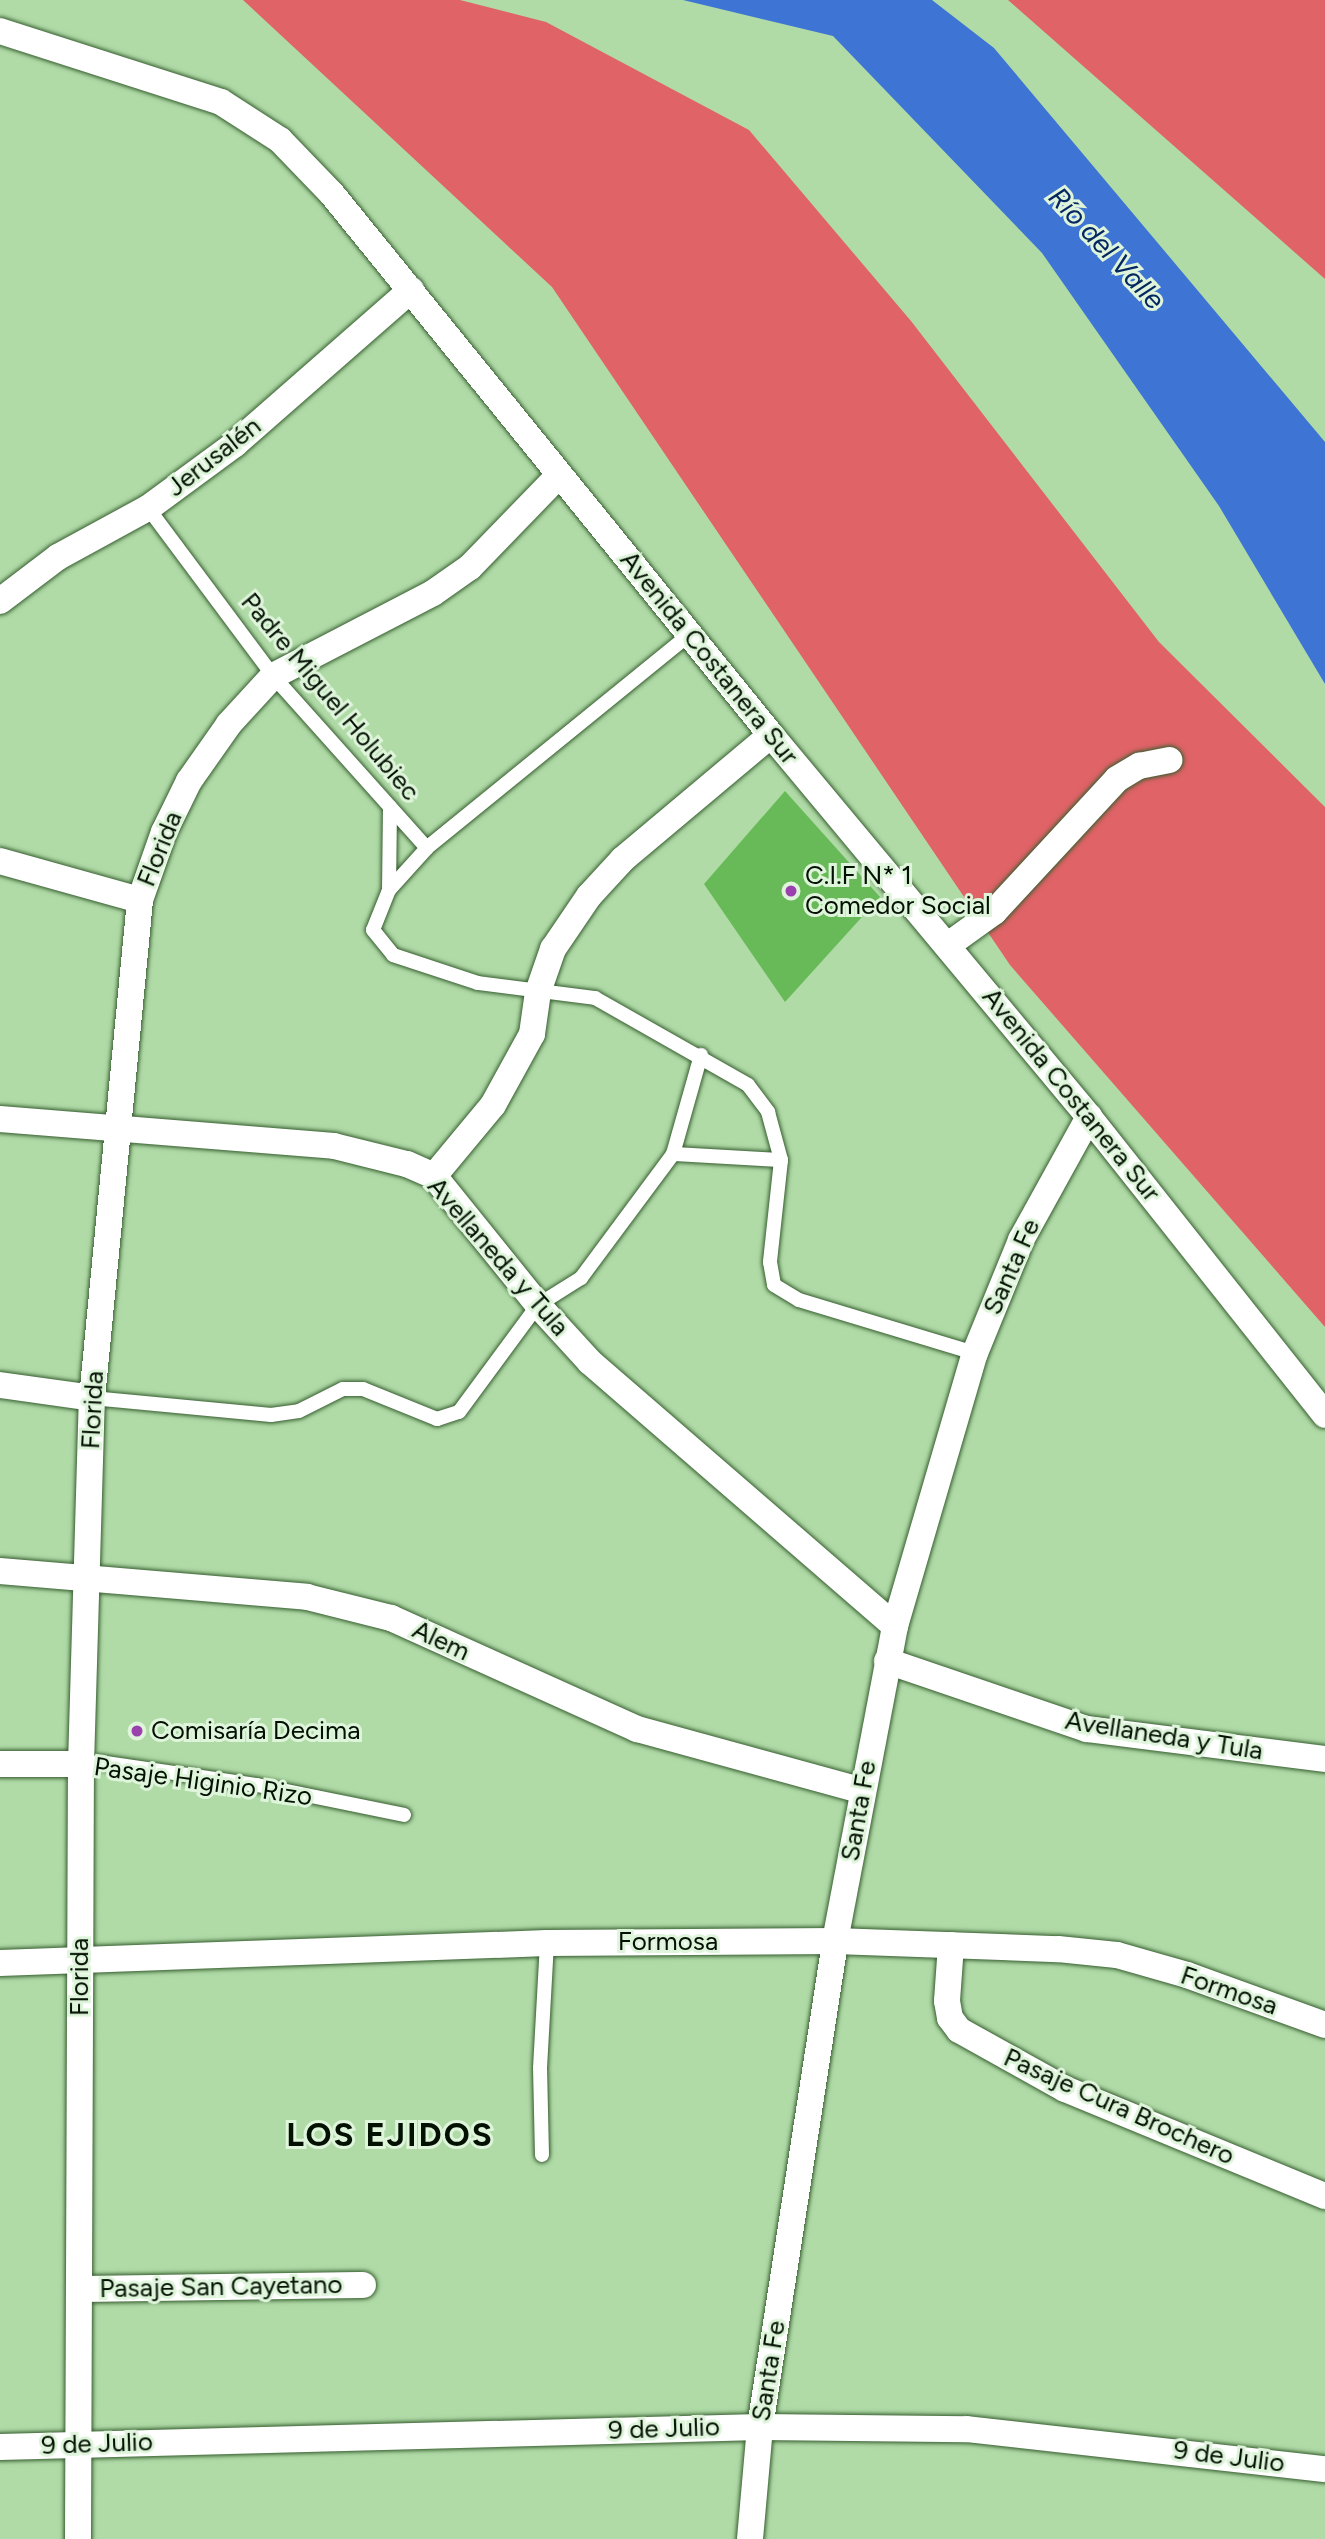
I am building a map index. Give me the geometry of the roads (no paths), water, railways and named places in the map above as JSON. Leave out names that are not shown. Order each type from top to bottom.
[{"type":"street","name":"Avenida Costanera Sur","points":[[0,31],[221,102],[280,140],[332,194],[771,735],[1090,1116],[1325,1415]]},
{"type":"street","name":"Jerusalén","points":[[0,601],[58,557],[148,508],[235,444],[411,290]]},
{"type":"street","name":"Florida","points":[[78,2539],[81,1765],[92,1398],[140,900],[164,832],[188,781],[229,724],[273,676],[433,593],[461,573],[559,475]]},
{"type":"street","points":[[434,1176],[493,1105],[532,1034],[538,992],[554,950],[589,896],[623,859],[771,735]]},
{"type":"street","points":[[948,945],[994,912],[1117,779],[1139,766],[1169,761]]},
{"type":"street","points":[[0,861],[140,900]]},
{"type":"street","name":"Santa Fe","points":[[751,2539],[760,2427],[835,1941],[895,1626],[975,1353],[1021,1240],[1090,1116]]},
{"type":"street","name":"Avellaneda y Tula","points":[[0,1119],[117,1126],[334,1146],[407,1164],[434,1176],[538,1305],[590,1362],[895,1626]]},
{"type":"street","points":[[0,1385],[92,1398]]},
{"type":"street","name":"Alem","points":[[0,1571],[86,1576],[307,1597],[391,1618],[636,1729],[863,1791]]},
{"type":"street","name":"Avellaneda y Tula","points":[[887,1661],[1087,1729],[1325,1759]]},
{"type":"street","name":"Pasaje Higinio Rizo","points":[[0,1764],[81,1765]]},
{"type":"street","name":"Formosa","points":[[0,1963],[547,1943],[835,1941],[951,1945],[1116,1955],[1325,2025]]},
{"type":"street","name":"Pasaje Cura Brochero","points":[[951,1945],[947,2001],[950,2018],[960,2030],[1065,2089],[1325,2196]]},
{"type":"street","name":"Pasaje San Cayetano","points":[[79,2289],[363,2285]]},
{"type":"street","name":"9 de Julio","points":[[0,2447],[760,2427],[991,2430],[1325,2469]]},
{"type":"lane","name":"Padre Miguel Holubiec","points":[[148,508],[273,676],[427,848]]},
{"type":"lane","points":[[690,634],[427,848],[389,890],[373,930],[393,955],[478,983],[595,998],[701,1055],[748,1085],[768,1112],[780,1160],[770,1262],[774,1285],[799,1300],[975,1353]]},
{"type":"lane","points":[[389,890],[390,807]]},
{"type":"lane","points":[[92,1398],[271,1415],[299,1411],[343,1388],[363,1388],[437,1419],[459,1412],[538,1305],[580,1278],[673,1154],[701,1055]]},
{"type":"lane","points":[[673,1154],[780,1160]]},
{"type":"lane","name":"Pasaje Higinio Rizo","points":[[81,1765],[99,1762],[257,1785],[404,1815]]},
{"type":"lane","points":[[542,2155],[540,2068],[547,1943]]},
{"type":"water","name":"Río del Valle","points":[[683,0],[932,0],[994,48],[1325,442],[1325,684],[1219,506],[1042,253],[833,36]]},
{"type":"place","name":"C.I.F N* 1 Comedor Social","points":[[791,891]]},
{"type":"place","name":"Comisaría Decima","points":[[137,1731]]},
{"type":"district","name":"LOS EJIDOS","points":[[390,2135]]}]
